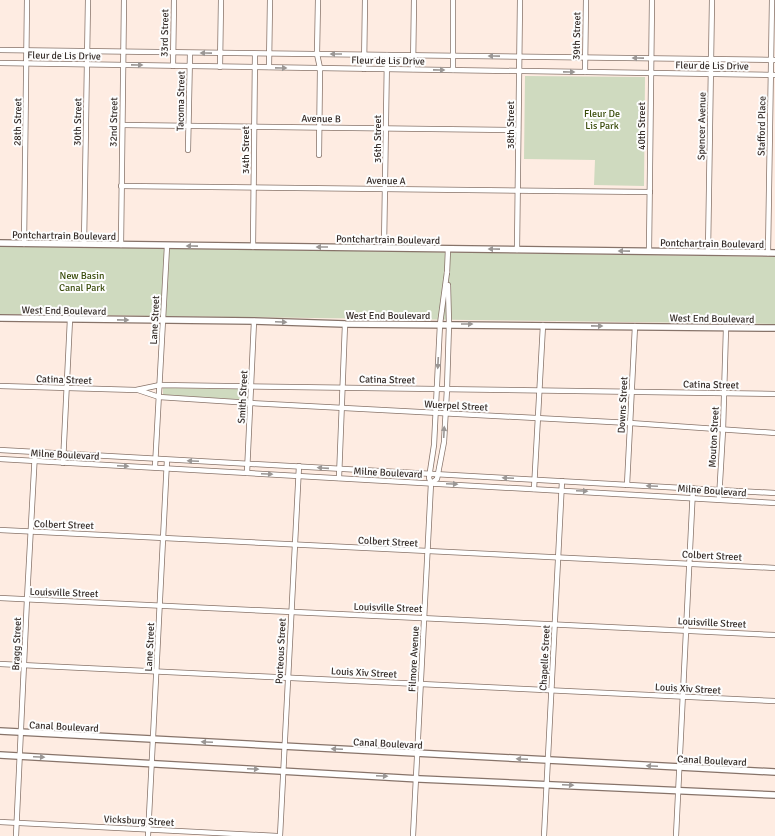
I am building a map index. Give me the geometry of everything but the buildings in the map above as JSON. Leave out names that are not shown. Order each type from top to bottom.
[{"type":"main road","name":"Pontchartrain Boulevard","points":[[0,243],[775,253]]},
{"type":"main road","name":"West End Boulevard","points":[[0,318],[254,321],[346,324],[775,328]]},
{"type":"main road","name":"Canal Boulevard","points":[[0,732],[775,772]]},
{"type":"main road","points":[[0,756],[775,795]]},
{"type":"street","name":"28th Street","points":[[24,244],[27,0]]},
{"type":"street","name":"30th Street","points":[[84,244],[88,0]]},
{"type":"street","name":"32nd Street","points":[[121,245],[124,0]]},
{"type":"street","name":"33rd Street","points":[[173,66],[174,0]]},
{"type":"street","points":[[220,67],[221,0]]},
{"type":"street","points":[[269,67],[270,0]]},
{"type":"street","points":[[318,0],[317,54],[320,68],[319,155]]},
{"type":"street","points":[[364,69],[365,0]]},
{"type":"street","points":[[413,69],[414,0]]},
{"type":"street","points":[[453,0],[453,70]]},
{"type":"street","name":"38th Street","points":[[518,250],[520,0]]},
{"type":"street","name":"39th Street","points":[[584,72],[586,0]]},
{"type":"street","name":"40th Street","points":[[650,251],[652,0]]},
{"type":"street","name":"Spencer Avenue","points":[[708,252],[712,0]]},
{"type":"street","name":"Stafford Place","points":[[768,253],[773,75],[772,0]]},
{"type":"street","name":"Fleur de Lis Drive","points":[[0,50],[773,60]]},
{"type":"street","name":"Tacoma Street","points":[[188,150],[190,53]]},
{"type":"street","name":"34th Street","points":[[253,247],[255,54]]},
{"type":"street","name":"36th Street","points":[[384,247],[387,55]]},
{"type":"street","name":"Fleur de Lis Drive","points":[[0,64],[773,75]]},
{"type":"street","name":"Avenue B","points":[[123,125],[518,130]]},
{"type":"street","name":"Avenue A","points":[[122,186],[650,192]]},
{"type":"street","name":"Lane Street","points":[[155,467],[167,246]]},
{"type":"street","name":"Filmore Avenue","points":[[431,483],[437,479],[444,442],[449,324],[447,272],[448,249]]},
{"type":"street","name":"Filmore Avenue","points":[[413,836],[431,483],[429,474],[434,445],[440,324],[447,272]]},
{"type":"street","points":[[63,463],[70,319]]},
{"type":"street","name":"Smith Street","points":[[247,473],[254,321]]},
{"type":"street","points":[[339,478],[346,324]]},
{"type":"street","points":[[534,489],[542,325]]},
{"type":"street","name":"Downs Street","points":[[627,485],[635,326]]},
{"type":"street","name":"Mouton Street","points":[[719,499],[726,328]]},
{"type":"street","name":"Catina Street","points":[[0,386],[136,390],[160,385],[775,394]]},
{"type":"street","name":"Wuerpel Street","points":[[136,390],[159,397],[775,432]]},
{"type":"street","name":"Milne Boulevard","points":[[0,450],[775,493]]},
{"type":"street","name":"Bragg Street","points":[[16,836],[35,452]]},
{"type":"street","name":"Milne Boulevard","points":[[0,459],[775,502]]},
{"type":"street","name":"Lane Street","points":[[148,836],[167,460]]},
{"type":"street","name":"Porteous Street","points":[[280,836],[299,466]]},
{"type":"street","name":"Chapelle Street","points":[[544,836],[562,481]]},
{"type":"street","points":[[676,836],[693,488]]},
{"type":"street","name":"Colbert Street","points":[[0,530],[775,568]]},
{"type":"street","name":"Louisville Street","points":[[0,598],[160,604],[291,612],[424,617],[775,635]]},
{"type":"street","name":"Louis Xiv Street","points":[[0,664],[156,670],[775,701]]},
{"type":"street","name":"Vicksburg Street","points":[[0,822],[277,836]]},
{"type":"green space","name":"Fleur De Lis Park","points":[[525,76],[645,77],[644,186],[594,185],[595,160],[524,159]]},
{"type":"green space","name":"New Basin Canal Park","points":[[0,246],[775,257],[775,324],[0,314]]},
{"type":"green space","points":[[163,388],[249,389],[248,400],[163,395]]}]
